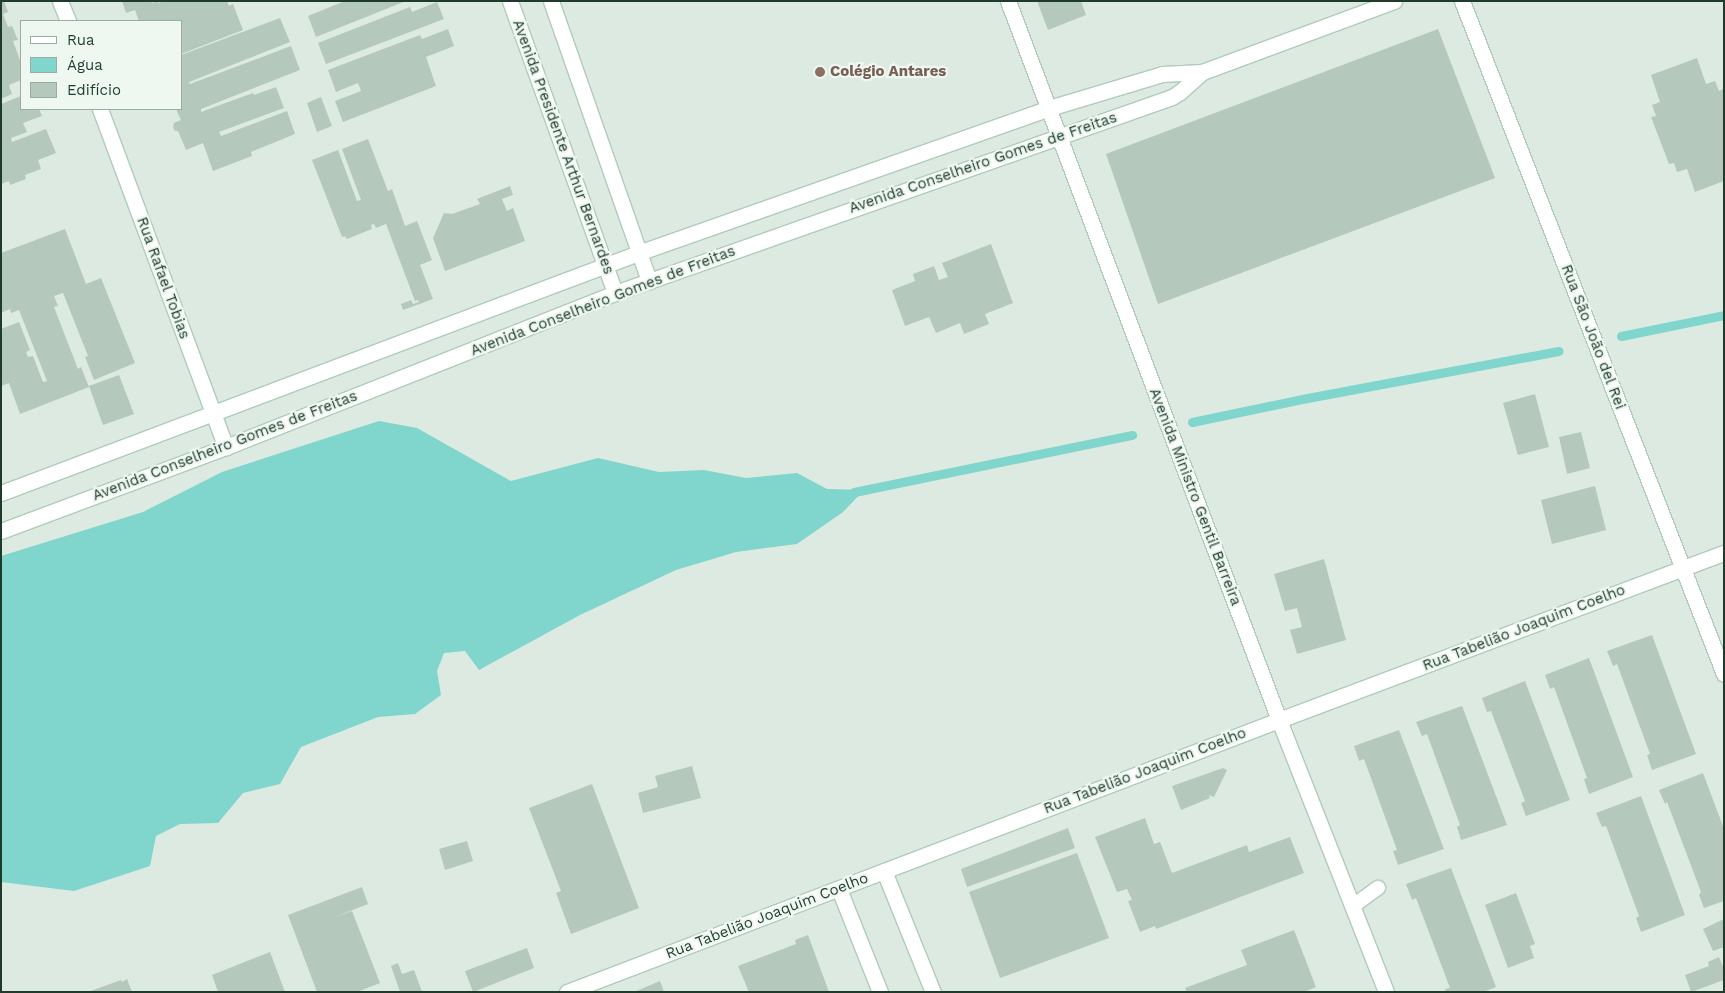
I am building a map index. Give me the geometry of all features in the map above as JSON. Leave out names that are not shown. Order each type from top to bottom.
[{"type":"street","points":[[60,1],[68,20]]},
{"type":"street","name":"Avenida Presidente Arthur Bernardes","points":[[510,1],[615,294]]},
{"type":"street","points":[[551,1],[649,281]]},
{"type":"street","name":"Avenida Ministro Gentil Barreira","points":[[1008,1],[1279,720],[1386,992]]},
{"type":"street","name":"Avenida Conselheiro Gomes de Freitas","points":[[1,493],[606,267],[638,253],[1049,108],[1162,74],[1202,72],[1394,1]]},
{"type":"street","name":"Rua São João del Rei","points":[[1462,1],[1724,674]]},
{"type":"street","name":"Avenida Conselheiro Gomes de Freitas","points":[[1,531],[226,447],[649,281],[1172,97],[1202,72]]},
{"type":"street","name":"Rua Rafael Tobias","points":[[100,110],[226,447]]},
{"type":"street","name":"Rua Tabelião Joaquim Coelho","points":[[567,992],[1279,720],[1724,553]]},
{"type":"street","points":[[884,870],[933,992]]},
{"type":"street","points":[[839,889],[880,992]]},
{"type":"lane","points":[[1353,906],[1378,888]]},
{"type":"water","points":[[379,421],[417,428],[511,481],[598,458],[659,472],[704,470],[746,478],[797,473],[827,489],[864,490],[843,512],[797,544],[736,552],[676,570],[580,615],[479,670],[465,651],[444,653],[437,671],[441,695],[415,714],[378,717],[301,747],[280,784],[243,793],[218,823],[180,824],[156,836],[150,866],[74,891],[1,882],[1,556],[143,512],[222,472]]},
{"type":"building","points":[[1,1],[4,1],[8,12],[3,14],[8,27],[12,26],[18,40],[13,41],[20,60],[20,80],[9,85],[12,94],[1,99]]},
{"type":"building","points":[[122,1],[151,1],[152,3],[157,1],[158,3],[164,1],[227,1],[229,6],[233,4],[243,30],[182,54],[182,20],[139,20],[135,10],[126,13]]},
{"type":"building","points":[[345,1],[406,1],[316,37],[308,16]]},
{"type":"building","points":[[1037,1],[1081,1],[1086,15],[1048,30]]},
{"type":"building","points":[[437,2],[444,19],[326,64],[318,43],[410,7],[412,12]]},
{"type":"building","points":[[280,18],[290,42],[189,82],[190,84],[291,46],[300,70],[201,109],[201,112],[253,93],[254,95],[276,87],[284,108],[219,132],[221,136],[287,111],[295,134],[251,152],[252,156],[213,171],[203,143],[186,150],[178,131],[175,131],[173,127],[174,123],[181,120],[176,110],[182,110],[182,55]]},
{"type":"building","points":[[448,29],[454,46],[426,57],[436,86],[343,122],[335,101],[361,91],[358,83],[336,92],[328,70],[420,35],[422,39]]},
{"type":"building","points":[[1438,29],[1495,178],[1158,304],[1106,154]]},
{"type":"building","points":[[1697,58],[1706,84],[1715,81],[1719,91],[1723,89],[1724,91],[1724,181],[1695,192],[1687,169],[1677,172],[1674,163],[1669,164],[1651,117],[1656,116],[1652,105],[1660,102],[1651,75]]},
{"type":"building","points":[[20,96],[20,110],[39,110],[42,116],[23,123],[27,132],[11,138],[12,142],[46,129],[56,153],[38,160],[41,169],[25,175],[26,179],[10,185],[9,181],[1,184],[1,104]]},
{"type":"building","points":[[321,97],[332,126],[317,132],[307,103]]},
{"type":"building","points":[[368,139],[388,191],[392,189],[405,226],[417,221],[432,260],[420,265],[433,299],[403,310],[401,304],[411,300],[413,304],[419,302],[418,300],[415,301],[386,224],[376,228],[374,224],[371,225],[372,229],[347,239],[345,236],[342,237],[312,160],[338,150],[357,201],[361,200],[342,149]]},
{"type":"building","points":[[510,186],[513,195],[502,199],[507,211],[513,208],[525,241],[445,271],[433,238],[444,213],[452,214],[480,204],[477,199]]},
{"type":"building","points":[[65,229],[86,284],[101,278],[135,363],[94,380],[85,357],[88,356],[63,293],[54,296],[58,306],[54,307],[78,369],[81,367],[89,387],[20,414],[9,383],[1,386],[1,329],[19,322],[30,350],[26,352],[28,357],[33,356],[43,382],[47,381],[19,310],[11,313],[10,309],[1,313],[1,253]]},
{"type":"building","points":[[991,244],[1013,303],[985,314],[989,324],[964,334],[960,323],[936,333],[929,317],[905,326],[892,290],[915,281],[913,274],[934,266],[939,280],[948,277],[942,263]]},
{"type":"building","points":[[119,375],[134,414],[103,425],[89,386]]},
{"type":"building","points":[[1535,394],[1549,447],[1518,455],[1503,403]]},
{"type":"building","points":[[1581,432],[1590,468],[1567,474],[1559,437]]},
{"type":"building","points":[[1595,486],[1606,530],[1552,544],[1541,500]]},
{"type":"building","points":[[1324,559],[1346,640],[1297,654],[1290,630],[1302,627],[1297,608],[1285,611],[1274,574]]},
{"type":"building","points":[[1652,635],[1696,754],[1652,770],[1647,755],[1650,754],[1617,664],[1613,666],[1607,651]]},
{"type":"building","points":[[1589,658],[1633,777],[1589,794],[1584,779],[1587,778],[1554,687],[1550,689],[1545,675]]},
{"type":"building","points":[[1525,681],[1570,800],[1526,816],[1521,803],[1525,801],[1491,711],[1487,712],[1482,698]]},
{"type":"building","points":[[1462,706],[1507,825],[1461,840],[1457,827],[1460,825],[1427,734],[1422,736],[1416,722]]},
{"type":"building","points":[[1399,730],[1444,849],[1398,865],[1393,851],[1397,850],[1364,759],[1359,761],[1354,746]]},
{"type":"building","points":[[692,766],[701,798],[643,813],[638,793],[658,787],[655,776]]},
{"type":"building","points":[[1223,768],[1227,770],[1214,797],[1209,795],[1210,798],[1181,810],[1172,786]]},
{"type":"building","points":[[1703,773],[1724,829],[1724,901],[1704,908],[1699,895],[1701,892],[1667,802],[1665,804],[1659,790]]},
{"type":"building","points":[[592,784],[639,908],[571,934],[556,893],[561,891],[529,808]]},
{"type":"building","points":[[1641,796],[1685,915],[1641,932],[1636,918],[1639,916],[1606,826],[1602,827],[1596,813]]},
{"type":"building","points":[[1145,818],[1154,844],[1160,842],[1172,873],[1247,845],[1249,852],[1290,837],[1304,873],[1156,929],[1155,926],[1140,932],[1128,901],[1132,900],[1127,889],[1117,892],[1095,837]]},
{"type":"building","points":[[1068,828],[1075,848],[967,887],[961,869]]},
{"type":"building","points":[[467,841],[473,861],[445,870],[439,849]]},
{"type":"building","points":[[1077,853],[1109,938],[1000,978],[969,892]]},
{"type":"building","points":[[1451,868],[1496,987],[1483,992],[1446,992],[1445,989],[1450,988],[1416,898],[1412,900],[1406,884]]},
{"type":"building","points":[[362,887],[368,904],[332,918],[352,911],[380,983],[357,992],[317,992],[288,915]]},
{"type":"building","points":[[1516,893],[1535,944],[1530,946],[1534,958],[1508,968],[1485,905]]},
{"type":"building","points":[[1724,919],[1724,947],[1713,951],[1703,929]]},
{"type":"building","points":[[1294,930],[1316,987],[1304,992],[1187,992],[1185,988],[1247,965],[1241,950]]},
{"type":"building","points":[[808,935],[829,992],[749,992],[738,966],[796,944],[795,940]]},
{"type":"building","points":[[527,948],[534,968],[473,992],[465,971]]},
{"type":"building","points":[[270,952],[285,992],[218,992],[212,975]]},
{"type":"building","points":[[1719,957],[1724,969],[1724,980],[1691,992],[1685,975],[1709,966],[1708,962]]},
{"type":"building","points":[[398,963],[402,974],[414,970],[422,992],[400,992],[391,966]]},
{"type":"building","points":[[127,979],[132,992],[88,992],[121,980],[122,982]]},
{"type":"building","points":[[660,981],[664,992],[634,992]]},
{"type":"waterway","points":[[1621,336],[1724,315]]},
{"type":"waterway","points":[[1192,422],[1302,399],[1559,351]]},
{"type":"waterway","points":[[854,492],[1132,435]]},
{"type":"place","name":"Colégio Antares","points":[[820,72]]}]
